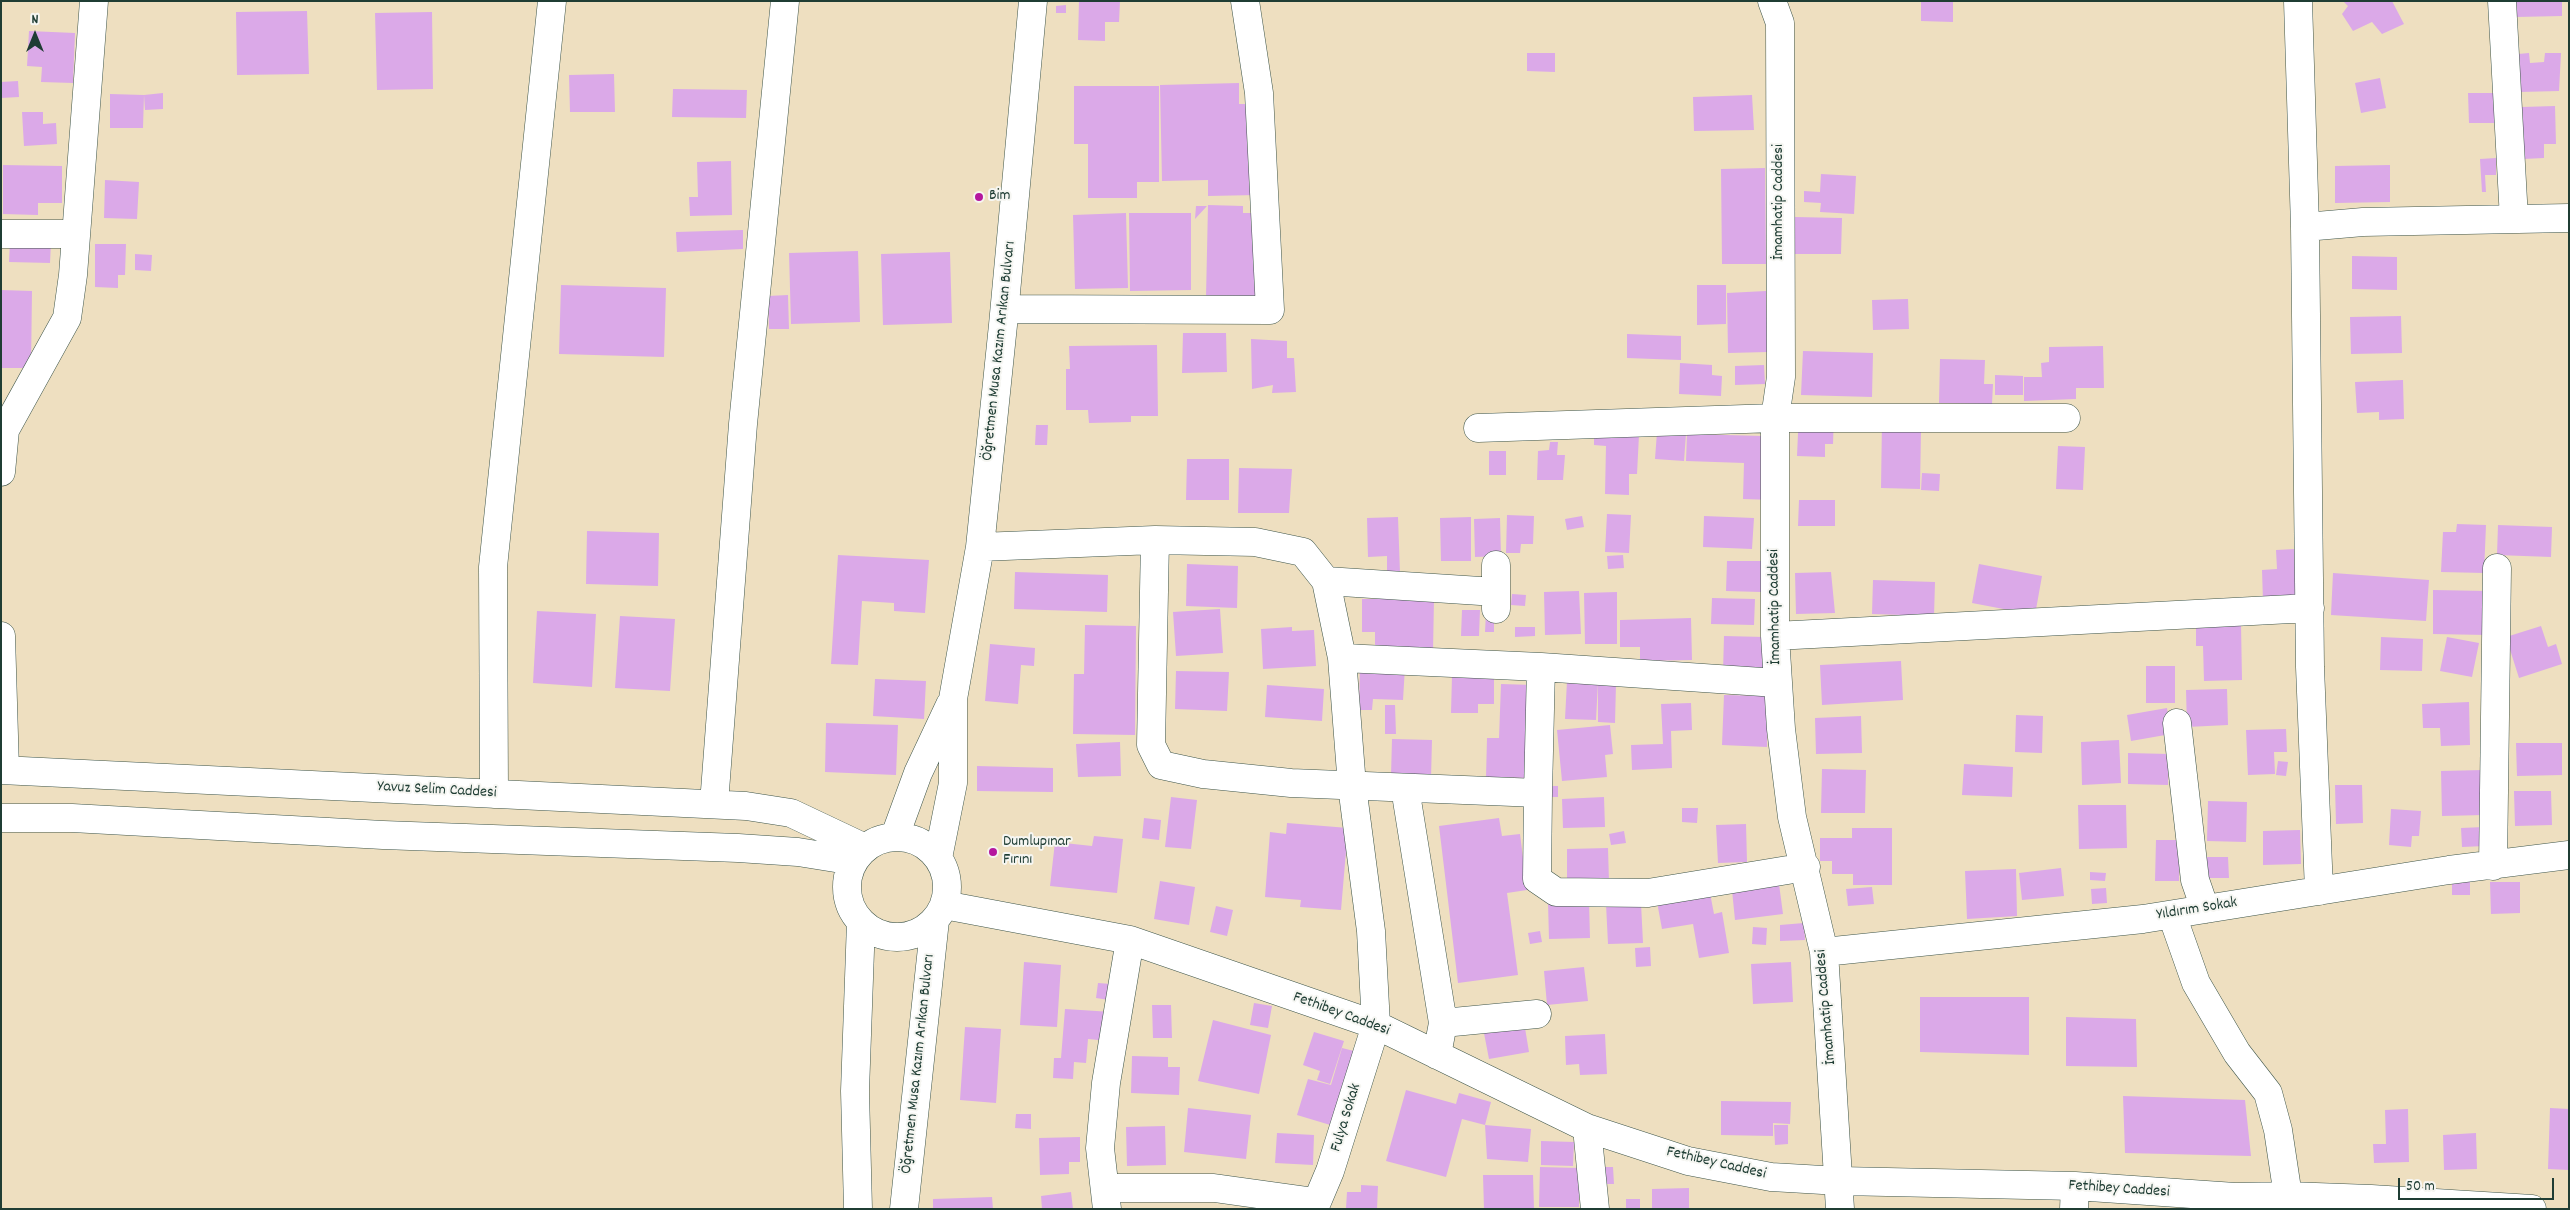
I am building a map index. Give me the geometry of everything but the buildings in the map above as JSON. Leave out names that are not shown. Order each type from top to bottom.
[{"type":"street","points":[[1,472],[5,430],[67,318],[94,1]]},
{"type":"street","points":[[494,794],[493,567],[552,1]]},
{"type":"street","points":[[714,804],[743,424],[785,1]]},
{"type":"street","name":"Öğretmen Musa Kazım Arıkan Bulvarı","points":[[938,858],[953,783],[953,699],[980,547],[1005,309],[1033,1]]},
{"type":"street","points":[[1005,309],[1270,310],[1259,93],[1245,1]]},
{"type":"street","name":"İmamhatip Caddesi","points":[[1772,1],[1780,23],[1781,377],[1775,418],[1774,636],[1777,683],[1792,817],[1806,867],[1824,952],[1840,1182],[1840,1209]]},
{"type":"street","points":[[2298,1],[2305,227],[2310,667],[2319,891]]},
{"type":"street","points":[[2502,1],[2514,219]]},
{"type":"street","points":[[2305,227],[2363,222],[2569,218]]},
{"type":"street","points":[[1,234],[74,234]]},
{"type":"street","points":[[1478,428],[1775,418],[2066,418]]},
{"type":"street","points":[[980,547],[1155,540],[1255,542],[1303,552],[1326,582],[1342,658],[1352,786],[1371,931],[1376,1025]]},
{"type":"street","points":[[1155,540],[1151,745],[1161,765],[1203,774],[1291,783],[1538,793]]},
{"type":"street","points":[[2493,866],[2498,568]]},
{"type":"street","points":[[1326,582],[1496,589]]},
{"type":"street","points":[[1774,636],[2310,608]]},
{"type":"street","points":[[1,636],[3,770]]},
{"type":"street","points":[[1342,658],[1541,667],[1777,683]]},
{"type":"street","points":[[1541,667],[1537,879],[1556,892],[1648,893],[1806,867]]},
{"type":"street","name":"Öğretmen Musa Kazım Arıkan Bulvarı","points":[[895,836],[918,773],[953,699]]},
{"type":"street","points":[[2177,723],[2195,880],[2205,909]]},
{"type":"street","name":"Yavuz Selim Caddesi","points":[[3,770],[746,806],[791,813],[859,854]]},
{"type":"street","points":[[1405,788],[1443,1023],[1437,1055]]},
{"type":"street","points":[[1,818],[72,818],[383,835],[859,854]]},
{"type":"street","points":[[895,836],[912,838],[926,846],[938,858],[945,873],[947,889],[939,912],[915,933],[890,937],[874,932],[861,922],[851,908],[847,893],[848,876],[859,854],[879,840],[895,836]]},
{"type":"street","name":"Yıldırım Sokak","points":[[1824,952],[2172,915],[2449,870],[2569,855]]},
{"type":"street","name":"Öğretmen Musa Kazım Arıkan Bulvarı","points":[[904,1209],[939,912]]},
{"type":"street","name":"Fethibey Caddesi","points":[[939,912],[1130,940],[1376,1025],[1587,1128],[1688,1161],[1771,1177],[2075,1197],[2236,1203],[2288,1196],[2371,1204],[2532,1209]]},
{"type":"street","points":[[2172,915],[2196,982],[2237,1053],[2268,1094],[2278,1130],[2288,1196]]},
{"type":"street","points":[[858,1209],[855,1091],[861,922]]},
{"type":"street","points":[[1130,940],[1106,1083],[1100,1148],[1107,1199],[1214,1188],[1315,1206]]},
{"type":"street","points":[[1443,1023],[1537,1014]]},
{"type":"street","name":"Fulya Sokak","points":[[1315,1206],[1330,1171],[1376,1025]]},
{"type":"street","points":[[1587,1128],[1594,1209]]},
{"type":"place","name":"Bim","points":[[979,197]]},
{"type":"place","name":"Dumlupınar Fırını","points":[[993,852]]}]
